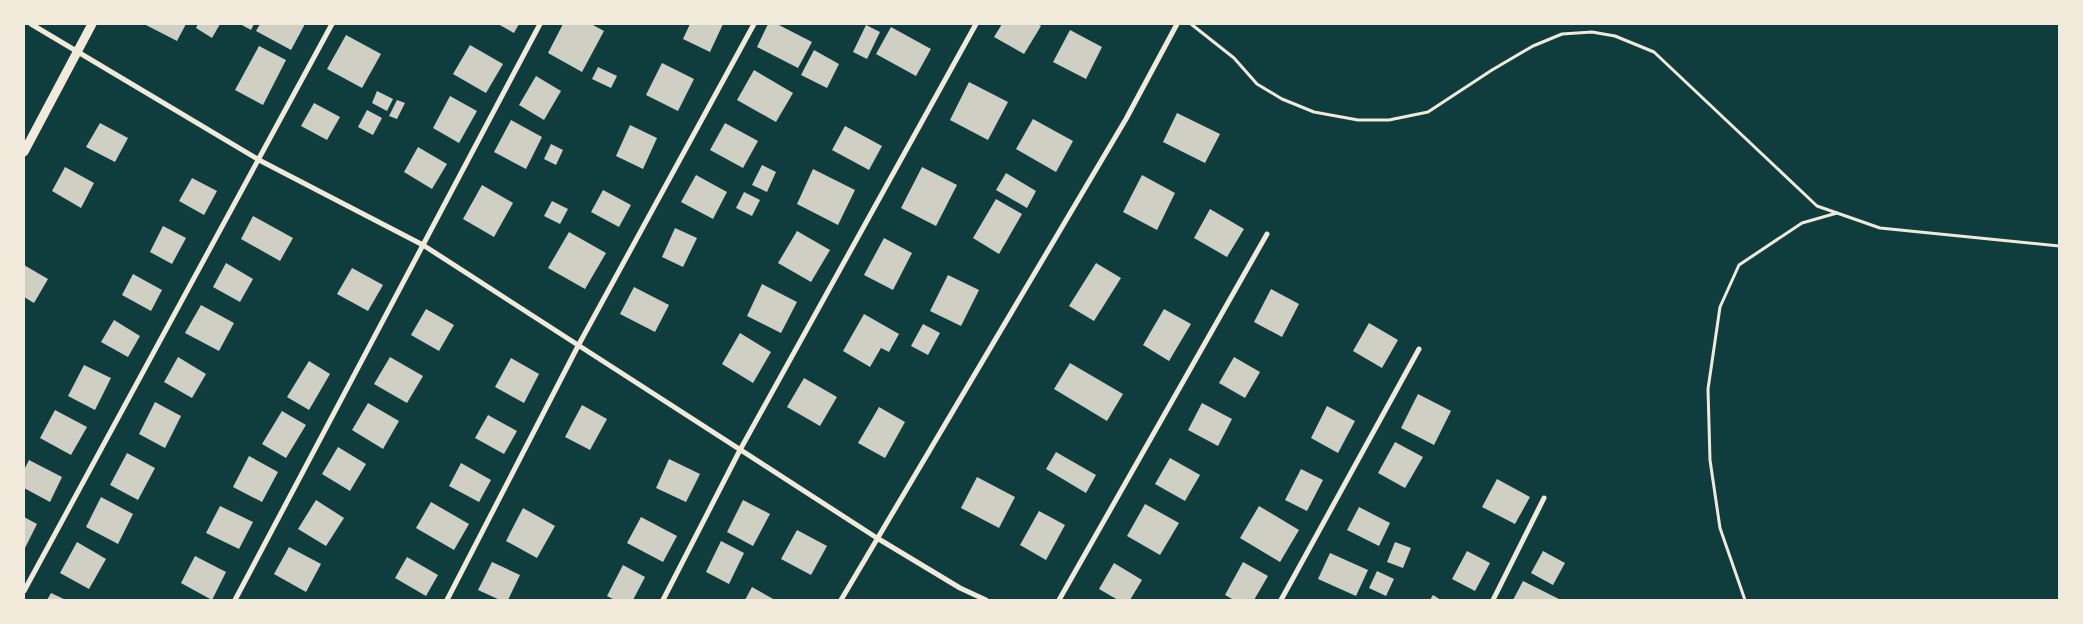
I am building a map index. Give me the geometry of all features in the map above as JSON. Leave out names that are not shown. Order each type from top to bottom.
[{"type":"street","points":[[31,24],[259,160],[423,245],[877,538],[960,588],[986,600]]},
{"type":"street","points":[[24,152],[92,24]]},
{"type":"street","points":[[24,591],[332,24]]},
{"type":"street","points":[[235,600],[540,24]]},
{"type":"street","points":[[448,600],[578,346],[754,24]]},
{"type":"street","points":[[663,600],[740,450],[976,24]]},
{"type":"street","points":[[841,600],[1126,119],[1177,24]]},
{"type":"street","points":[[1059,600],[1267,234]]},
{"type":"street","points":[[1281,600],[1419,349]]},
{"type":"street","points":[[1493,600],[1544,498]]},
{"type":"path","points":[[1191,24],[1234,58],[1257,84],[1282,99],[1314,112],[1358,120],[1389,120],[1428,112],[1533,46],[1562,34],[1592,32],[1615,36],[1654,52],[1817,206],[1880,228],[2059,246]]},
{"type":"path","points":[[1745,600],[1720,528],[1710,460],[1708,389],[1720,307],[1739,265],[1802,223],[1838,213]]},
{"type":"building","points":[[144,24],[186,24],[177,41]]},
{"type":"building","points":[[198,24],[220,24],[212,38],[196,28]]},
{"type":"building","points":[[240,24],[254,24],[251,30]]},
{"type":"building","points":[[260,24],[305,24],[291,50],[256,31]]},
{"type":"building","points":[[498,24],[519,24],[514,33]]},
{"type":"building","points":[[563,24],[591,24],[604,31],[582,72],[548,53]]},
{"type":"building","points":[[690,24],[723,24],[710,52],[683,39]]},
{"type":"building","points":[[768,24],[777,24],[812,42],[798,68],[757,47]]},
{"type":"building","points":[[1002,24],[1037,24],[1041,26],[1024,54],[994,37]]},
{"type":"building","points":[[866,25],[880,32],[867,59],[853,52]]},
{"type":"building","points":[[891,27],[931,49],[916,76],[876,54]]},
{"type":"building","points":[[1070,30],[1102,47],[1086,79],[1053,62]]},
{"type":"building","points":[[346,35],[381,54],[362,88],[327,69]]},
{"type":"building","points":[[470,45],[503,64],[486,93],[453,74]]},
{"type":"building","points":[[259,46],[286,60],[263,105],[235,90]]},
{"type":"building","points":[[814,50],[839,64],[827,88],[801,75]]},
{"type":"building","points":[[662,63],[694,79],[678,111],[646,95]]},
{"type":"building","points":[[598,67],[617,76],[611,88],[592,79]]},
{"type":"building","points":[[754,70],[793,93],[776,122],[737,100]]},
{"type":"building","points":[[536,76],[561,91],[544,120],[519,105]]},
{"type":"building","points":[[969,82],[1008,102],[988,140],[950,120]]},
{"type":"building","points":[[377,91],[393,99],[387,111],[372,103]]},
{"type":"building","points":[[450,96],[477,111],[459,143],[433,128]]},
{"type":"building","points":[[397,100],[405,103],[397,119],[389,116]]},
{"type":"building","points":[[314,103],[340,117],[327,140],[301,126]]},
{"type":"building","points":[[367,110],[382,118],[373,135],[358,127]]},
{"type":"building","points":[[1177,113],[1220,134],[1205,163],[1163,142]]},
{"type":"building","points":[[1033,119],[1073,141],[1056,172],[1016,149]]},
{"type":"building","points":[[511,120],[542,137],[526,169],[494,152]]},
{"type":"building","points":[[100,123],[128,138],[115,162],[86,147]]},
{"type":"building","points":[[725,123],[758,141],[743,168],[710,150]]},
{"type":"building","points":[[630,125],[657,138],[643,169],[616,156]]},
{"type":"building","points":[[845,126],[882,146],[869,170],[832,150]]},
{"type":"building","points":[[551,144],[563,150],[556,165],[544,159]]},
{"type":"building","points":[[418,147],[447,164],[432,189],[404,172]]},
{"type":"building","points":[[762,165],[776,172],[767,192],[752,185]]},
{"type":"building","points":[[65,167],[94,183],[81,208],[52,191]]},
{"type":"building","points":[[922,167],[957,185],[936,226],[901,208]]},
{"type":"building","points":[[813,169],[855,190],[838,225],[797,204]]},
{"type":"building","points":[[1006,173],[1036,191],[1027,208],[996,190]]},
{"type":"building","points":[[696,175],[727,192],[713,219],[681,202]]},
{"type":"building","points":[[1142,175],[1175,193],[1157,230],[1123,212]]},
{"type":"building","points":[[192,178],[217,191],[204,215],[179,201]]},
{"type":"building","points":[[482,185],[513,203],[494,237],[463,219]]},
{"type":"building","points":[[603,190],[631,205],[619,227],[591,212]]},
{"type":"building","points":[[744,192],[760,200],[752,216],[736,208]]},
{"type":"building","points":[[996,199],[1022,214],[999,254],[973,238]]},
{"type":"building","points":[[552,201],[568,209],[560,224],[544,216]]},
{"type":"building","points":[[1210,209],[1244,229],[1227,257],[1194,238]]},
{"type":"building","points":[[253,216],[293,238],[280,261],[241,239]]},
{"type":"building","points":[[163,226],[186,238],[172,264],[150,252]]},
{"type":"building","points":[[675,228],[697,238],[683,267],[662,257]]},
{"type":"building","points":[[797,231],[830,250],[811,282],[778,263]]},
{"type":"building","points":[[569,232],[606,253],[585,289],[548,268]]},
{"type":"building","points":[[884,238],[912,253],[893,290],[864,275]]},
{"type":"building","points":[[226,263],[253,279],[240,302],[213,287]]},
{"type":"building","points":[[1096,263],[1121,278],[1094,321],[1069,306]]},
{"type":"building","points":[[24,265],[48,279],[34,303],[24,297]]},
{"type":"building","points":[[352,268],[383,285],[368,311],[337,294]]},
{"type":"building","points":[[133,274],[162,290],[151,311],[122,295]]},
{"type":"building","points":[[948,275],[979,290],[961,326],[930,311]]},
{"type":"building","points":[[762,284],[797,302],[781,333],[747,316]]},
{"type":"building","points":[[634,287],[669,305],[655,332],[620,314]]},
{"type":"building","points":[[1271,289],[1299,304],[1282,337],[1254,322]]},
{"type":"building","points":[[201,305],[234,323],[219,351],[185,333]]},
{"type":"building","points":[[426,309],[454,325],[439,351],[411,335]]},
{"type":"building","points":[[1164,309],[1191,324],[1169,361],[1143,345]]},
{"type":"building","points":[[864,314],[899,334],[889,352],[881,348],[870,367],[843,351]]},
{"type":"building","points":[[114,320],[140,336],[128,357],[101,342]]},
{"type":"building","points":[[1369,323],[1398,340],[1382,368],[1353,351]]},
{"type":"building","points":[[923,324],[940,333],[928,355],[911,346]]},
{"type":"building","points":[[740,333],[771,352],[753,383],[722,364]]},
{"type":"building","points":[[178,357],[206,374],[192,398],[164,382]]},
{"type":"building","points":[[390,357],[423,376],[407,403],[374,384]]},
{"type":"building","points":[[1234,357],[1260,372],[1245,398],[1219,383]]},
{"type":"building","points":[[511,358],[539,374],[524,403],[495,387]]},
{"type":"building","points":[[309,361],[330,374],[309,410],[287,397]]},
{"type":"building","points":[[1070,363],[1123,394],[1107,421],[1054,389]]},
{"type":"building","points":[[84,365],[111,378],[95,410],[68,396]]},
{"type":"building","points":[[804,378],[837,397],[820,426],[787,407]]},
{"type":"building","points":[[1418,394],[1451,411],[1434,445],[1401,428]]},
{"type":"building","points":[[155,402],[181,416],[165,448],[139,434]]},
{"type":"building","points":[[368,403],[399,421],[383,449],[352,430]]},
{"type":"building","points":[[1202,403],[1232,419],[1218,446],[1188,430]]},
{"type":"building","points":[[582,405],[607,419],[590,450],[565,437]]},
{"type":"building","points":[[1327,406],[1355,421],[1338,453],[1311,438]]},
{"type":"building","points":[[879,407],[905,422],[885,458],[858,443]]},
{"type":"building","points":[[55,410],[87,427],[71,455],[40,438]]},
{"type":"building","points":[[282,411],[306,425],[286,458],[262,444]]},
{"type":"building","points":[[488,415],[517,431],[504,454],[475,438]]},
{"type":"building","points":[[1395,442],[1423,457],[1405,488],[1378,473]]},
{"type":"building","points":[[338,447],[366,464],[350,491],[322,474]]},
{"type":"building","points":[[1056,452],[1096,475],[1086,493],[1046,469]]},
{"type":"building","points":[[127,453],[155,468],[138,500],[110,485]]},
{"type":"building","points":[[249,456],[278,472],[262,502],[233,487]]},
{"type":"building","points":[[1170,458],[1200,475],[1185,501],[1155,484]]},
{"type":"building","points":[[669,459],[700,474],[686,502],[656,488]]},
{"type":"building","points":[[29,460],[62,477],[50,502],[24,488],[24,470]]},
{"type":"building","points":[[461,463],[491,480],[479,502],[449,486]]},
{"type":"building","points":[[1301,469],[1323,480],[1307,511],[1285,500]]},
{"type":"building","points":[[977,477],[1015,497],[999,528],[961,508]]},
{"type":"building","points":[[1497,479],[1530,497],[1515,524],[1482,507]]},
{"type":"building","points":[[101,497],[133,514],[118,544],[86,527]]},
{"type":"building","points":[[316,500],[344,518],[326,546],[298,529]]},
{"type":"building","points":[[743,500],[770,514],[753,546],[727,532]]},
{"type":"building","points":[[431,502],[469,524],[454,550],[416,528]]},
{"type":"building","points":[[1145,504],[1179,523],[1160,555],[1127,536]]},
{"type":"building","points":[[220,506],[253,522],[239,549],[206,533]]},
{"type":"building","points":[[1259,506],[1299,530],[1280,562],[1240,538]]},
{"type":"building","points":[[1359,507],[1390,523],[1379,546],[1347,530]]},
{"type":"building","points":[[523,508],[555,526],[537,558],[506,541]]},
{"type":"building","points":[[1039,511],[1065,525],[1046,560],[1020,545]]},
{"type":"building","points":[[24,517],[37,524],[24,550]]},
{"type":"building","points":[[641,517],[677,536],[663,562],[627,543]]},
{"type":"building","points":[[797,530],[827,546],[811,575],[781,559]]},
{"type":"building","points":[[721,541],[744,553],[729,584],[706,572]]},
{"type":"building","points":[[77,542],[106,559],[89,589],[60,573]]},
{"type":"building","points":[[1395,542],[1411,548],[1403,568],[1387,562]]},
{"type":"building","points":[[289,547],[321,564],[306,592],[274,574]]},
{"type":"building","points":[[1467,551],[1490,563],[1475,591],[1452,579]]},
{"type":"building","points":[[1543,551],[1565,563],[1553,585],[1531,573]]},
{"type":"building","points":[[1330,553],[1368,570],[1356,596],[1318,579]]},
{"type":"building","points":[[195,556],[226,572],[212,600],[181,583]]},
{"type":"building","points":[[407,557],[438,575],[426,596],[395,578]]},
{"type":"building","points":[[492,562],[520,575],[508,600],[500,600],[478,590]]},
{"type":"building","points":[[1243,562],[1268,576],[1254,600],[1234,600],[1225,595]]},
{"type":"building","points":[[1114,563],[1142,580],[1130,600],[1118,600],[1099,589]]},
{"type":"building","points":[[623,565],[645,577],[633,600],[615,600],[607,596]]},
{"type":"building","points":[[1377,571],[1394,579],[1386,596],[1369,588]]},
{"type":"building","points":[[1523,581],[1561,600],[1513,600]]},
{"type":"building","points":[[752,587],[775,600],[745,600]]},
{"type":"building","points":[[51,593],[66,600],[47,600]]},
{"type":"building","points":[[1433,595],[1441,600],[1430,600]]}]
